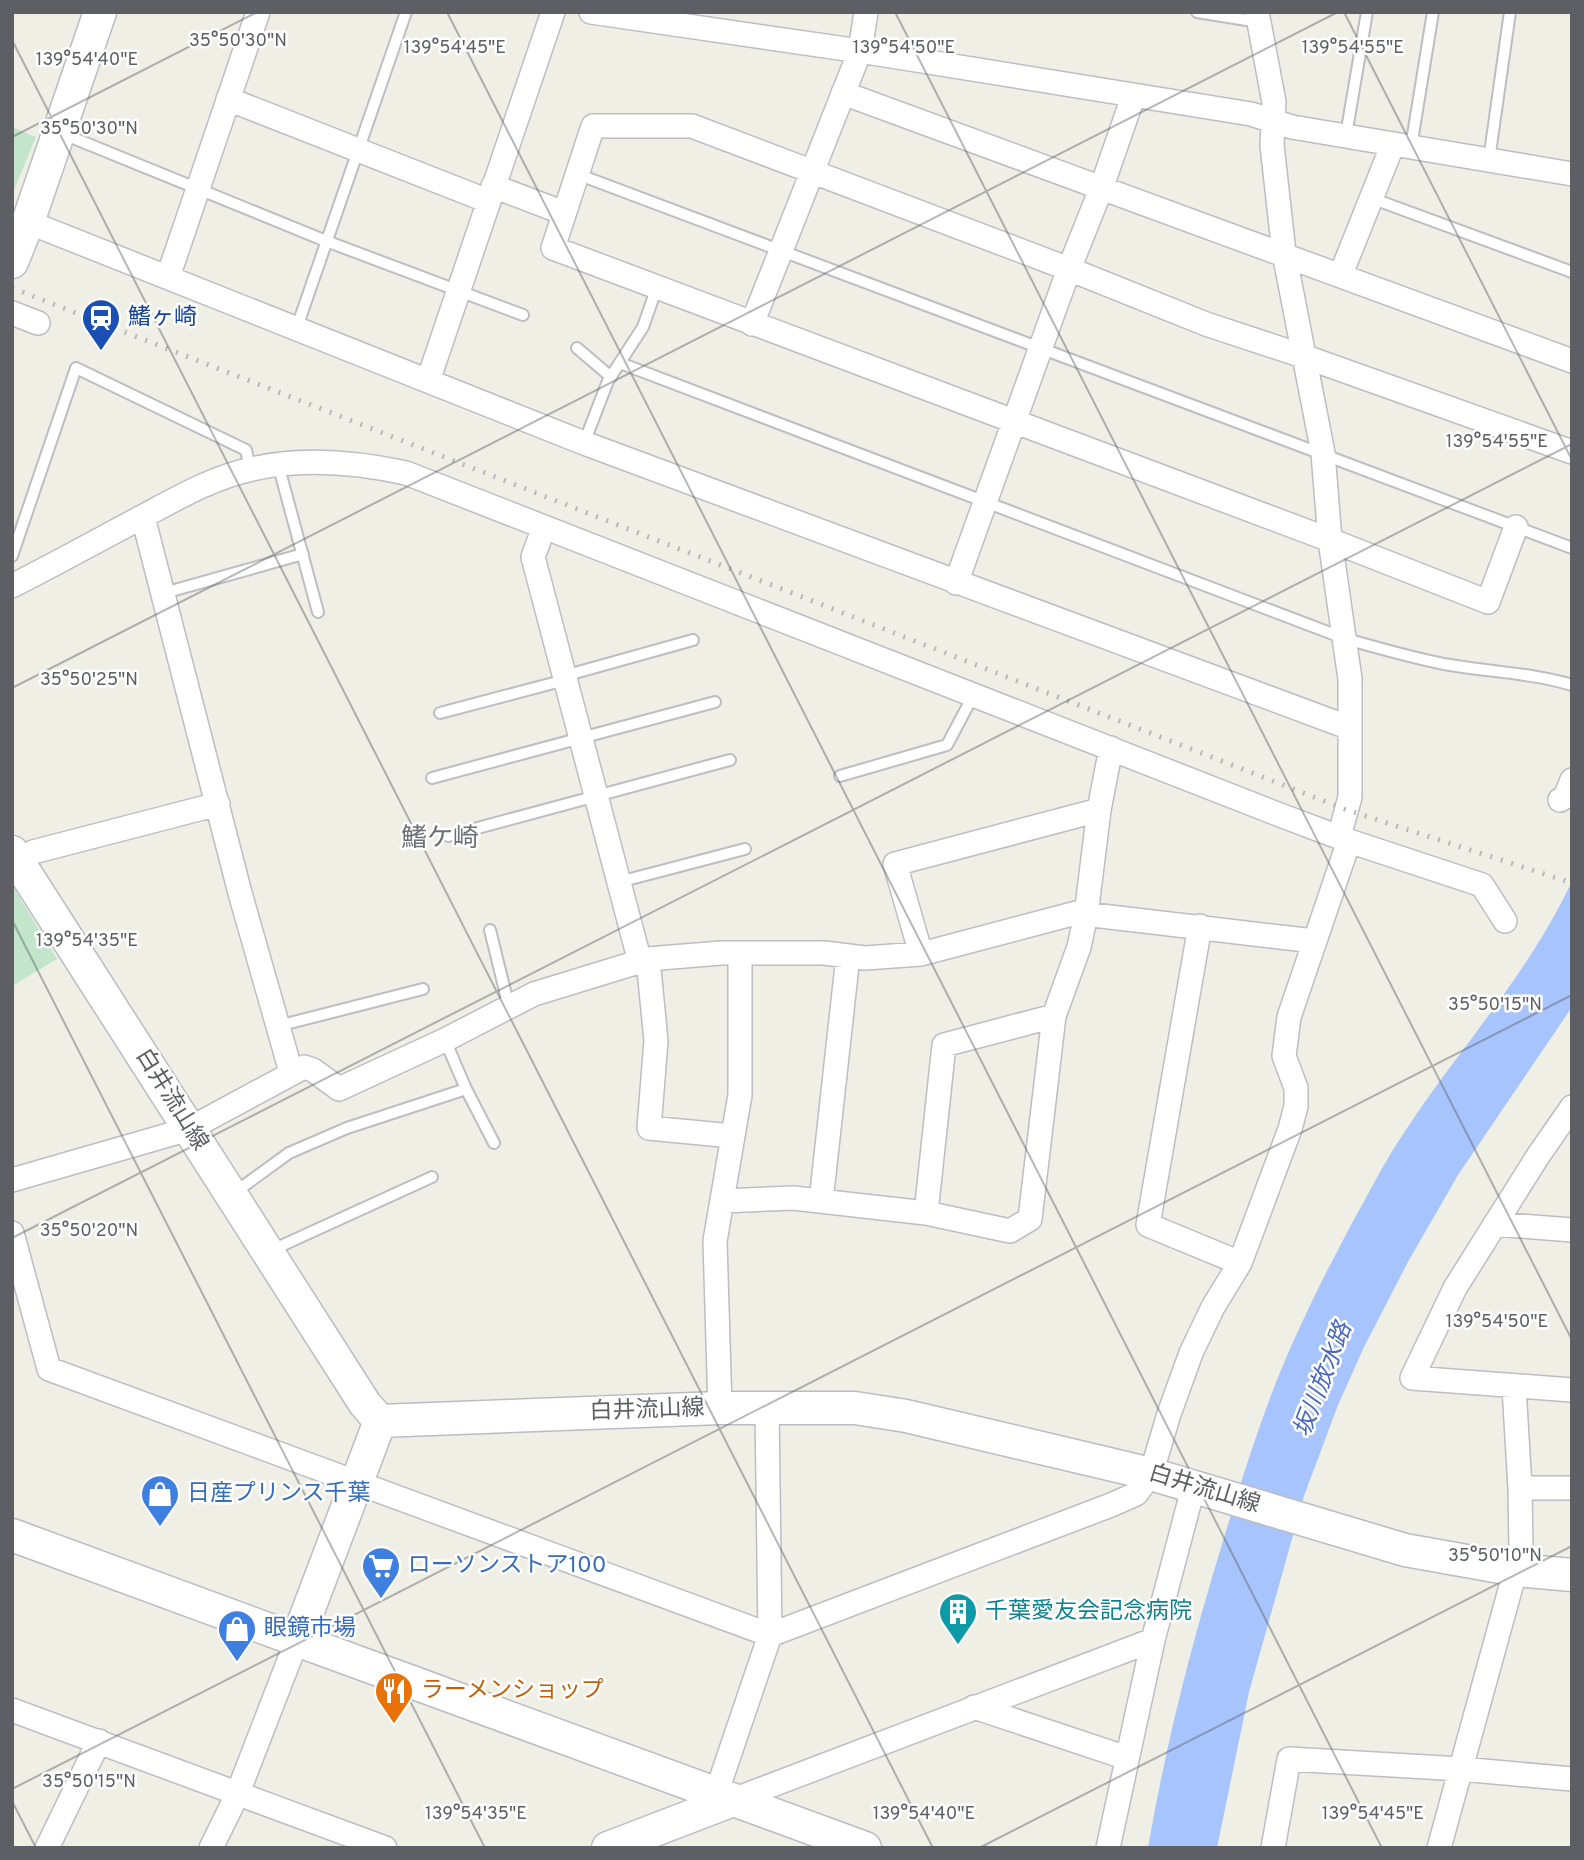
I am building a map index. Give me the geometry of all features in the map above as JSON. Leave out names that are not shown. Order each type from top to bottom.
[{"type":"main road","points":[[12,262],[100,12]]},
{"type":"main road","name":"白井流山線","points":[[16,857],[230,1195],[365,1404],[380,1421],[720,1408],[855,1408],[906,1416],[1151,1474],[1347,1535],[1447,1559],[1517,1570],[1572,1574]]},
{"type":"main road","points":[[297,1640],[380,1421]]},
{"type":"main road","points":[[12,1535],[852,1845]]},
{"type":"main road","points":[[608,1848],[725,1797]]},
{"type":"street","points":[[168,277],[258,12]]},
{"type":"street","points":[[428,381],[553,12]]},
{"type":"street","points":[[591,12],[860,51],[1273,119],[1292,127],[1402,146],[1571,170]]},
{"type":"street","points":[[751,324],[860,51],[866,12]]},
{"type":"street","points":[[12,1233],[49,1369],[770,1635],[1136,1494],[1151,1474],[1191,1353],[1213,1307],[1240,1263],[1293,1118],[1296,1088],[1284,1056],[1289,1017],[1344,839],[1350,797],[1350,679],[1346,639],[1330,540],[1323,453],[1284,253],[1273,153],[1274,102],[1258,17]]},
{"type":"street","points":[[843,93],[1572,361]]},
{"type":"street","points":[[956,583],[1133,97]]},
{"type":"street","points":[[228,99],[358,150],[491,194],[564,213]]},
{"type":"street","points":[[1516,527],[1488,602],[553,248],[593,127],[692,126],[1206,324],[1572,452]]},
{"type":"street","points":[[1340,274],[1371,198],[1402,146]]},
{"type":"street","points":[[28,222],[584,443],[1350,728]]},
{"type":"street","points":[[12,313],[38,323]]},
{"type":"street","points":[[12,586],[171,500],[250,469],[278,464],[333,462],[370,465],[405,473],[1344,839],[1482,884],[1504,921]]},
{"type":"street","points":[[143,517],[291,1072]]},
{"type":"street","points":[[544,527],[533,557],[595,797],[644,960],[656,1041],[649,1128],[732,1136]]},
{"type":"street","points":[[723,1201],[793,1198],[926,1213],[1010,1231],[1030,1219],[1054,1016],[1079,947],[1086,915],[1099,810],[1111,748]]},
{"type":"street","points":[[1560,800],[1565,797],[1572,780]]},
{"type":"street","points":[[16,857],[218,804]]},
{"type":"street","points":[[920,954],[895,864],[1099,810]]},
{"type":"street","points":[[12,1180],[189,1129],[304,1067],[313,1070],[339,1089],[445,1040],[534,994],[644,960],[740,953],[824,953],[865,958],[920,954],[1076,913],[1314,941]]},
{"type":"street","points":[[1200,926],[1148,1225],[1240,1263]]},
{"type":"street","points":[[720,1408],[715,1241],[740,1095],[740,953]]},
{"type":"street","points":[[821,1201],[848,956]]},
{"type":"street","points":[[926,1213],[944,1045],[1054,1016]]},
{"type":"street","points":[[1571,1387],[1514,1387],[1412,1378],[1455,1288],[1572,1107]]},
{"type":"street","points":[[1495,1224],[1572,1230]]},
{"type":"street","points":[[1439,1848],[1521,1550],[1514,1387]]},
{"type":"street","points":[[725,1797],[770,1635],[766,1407]]},
{"type":"street","points":[[1108,1848],[1153,1640],[1199,1487]]},
{"type":"street","points":[[1520,1488],[1572,1489]]},
{"type":"street","points":[[211,1848],[237,1795],[297,1640]]},
{"type":"street","points":[[725,1797],[1153,1640]]},
{"type":"street","points":[[974,1707],[1127,1758]]},
{"type":"street","points":[[12,1710],[384,1848]]},
{"type":"street","points":[[47,1848],[99,1741]]},
{"type":"street","points":[[1273,1848],[1289,1759],[1461,1769],[1572,1779]]},
{"type":"lane","points":[[297,327],[406,12]]},
{"type":"lane","points":[[1197,12],[1258,17]]},
{"type":"lane","points":[[1346,135],[1367,12]]},
{"type":"lane","points":[[1402,146],[1433,12]]},
{"type":"lane","points":[[1489,160],[1510,12]]},
{"type":"lane","points":[[59,132],[326,241],[523,315]]},
{"type":"lane","points":[[577,174],[1572,548]]},
{"type":"lane","points":[[1371,198],[1572,272]]},
{"type":"lane","points":[[584,443],[611,377],[643,327],[657,287]]},
{"type":"lane","points":[[577,348],[611,377]]},
{"type":"lane","points":[[620,363],[1346,639],[1446,664],[1539,676],[1572,685]]},
{"type":"lane","points":[[12,556],[76,368],[246,450],[250,469]]},
{"type":"lane","points":[[278,464],[318,612]]},
{"type":"lane","points":[[164,593],[303,554]]},
{"type":"lane","points":[[440,713],[693,640]]},
{"type":"lane","points":[[840,776],[947,745],[974,694]]},
{"type":"lane","points":[[432,778],[715,702]]},
{"type":"lane","points":[[448,836],[730,760]]},
{"type":"lane","points":[[619,881],[745,849]]},
{"type":"lane","points":[[490,930],[509,1007]]},
{"type":"lane","points":[[278,1026],[423,989]]},
{"type":"lane","points":[[445,1040],[494,1143]]},
{"type":"lane","points":[[230,1195],[289,1153],[347,1128],[466,1089]]},
{"type":"lane","points":[[268,1251],[432,1177]]},
{"type":"green space","points":[[12,127],[36,137],[12,195]]},
{"type":"green space","points":[[12,885],[57,959],[12,986]]},
{"type":"water","name":"坂川放水路","points":[[1572,881],[1572,1007],[1458,1175],[1409,1260],[1364,1347],[1338,1405],[1304,1496],[1249,1692],[1217,1848],[1148,1848],[1171,1731],[1201,1617],[1248,1460],[1287,1355],[1328,1269],[1380,1172],[1427,1099],[1529,957]]},
{"type":"railway","points":[[12,288],[1347,810],[1572,883]]},
{"type":"place","name":"鰭ヶ崎","points":[[101,352]]},
{"type":"place","name":"日産プリンス千葉","points":[[160,1528]]},
{"type":"place","name":"ローソンストア100","points":[[381,1600]]},
{"type":"place","name":"千葉愛友会記念病院","points":[[958,1646]]},
{"type":"place","name":"眼鏡市場","points":[[237,1663]]},
{"type":"place","name":"ラーメンショップ","points":[[394,1725]]},
{"type":"district","name":"鰭ケ崎","points":[[440,839]]}]
